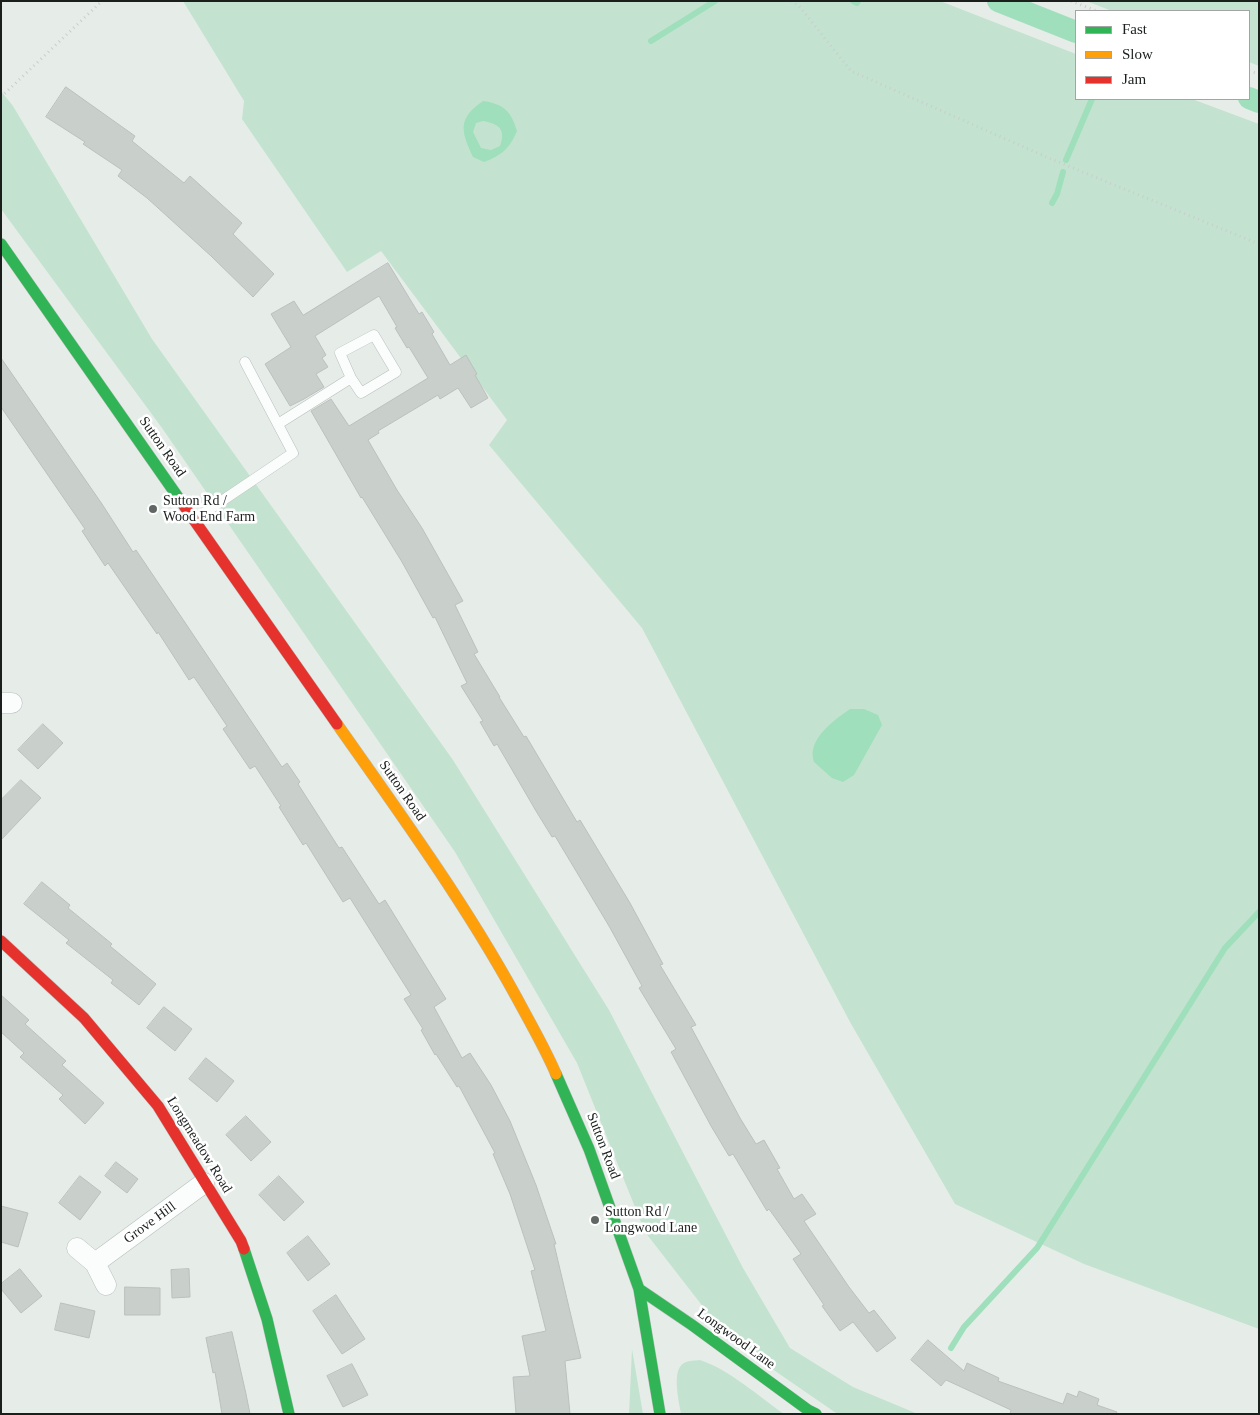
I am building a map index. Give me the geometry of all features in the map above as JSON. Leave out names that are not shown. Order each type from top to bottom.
[{"type":"main road","name":"Sutton Road","points":[[1,244],[435,864],[473,922],[510,985],[553,1066],[589,1149],[639,1289],[660,1414]]},
{"type":"main road","name":"Longmeadow Road","points":[[1,941],[84,1018],[158,1106],[241,1241],[266,1319],[289,1414]]},
{"type":"main road","name":"Longwood Lane","points":[[639,1289],[692,1325],[811,1412]]},
{"type":"street","name":"Grove Hill","points":[[95,1263],[204,1182]]},
{"type":"street","points":[[76,1248],[95,1263],[106,1285]]},
{"type":"lane","points":[[374,334],[396,372],[361,393],[351,378],[340,354],[374,334]]},
{"type":"lane","points":[[194,520],[293,453],[245,362]]},
{"type":"lane","points":[[278,424],[351,378]]},
{"type":"path","points":[[1,98],[102,1]]},
{"type":"path","points":[[791,1],[799,6],[851,71],[1051,160],[1259,244]]},
{"type":"path","points":[[1071,1],[1094,10]]},
{"type":"shaded area","points":[[183,1],[940,1],[1075,54],[1075,100],[1195,100],[1259,124],[1259,1329],[1084,1264],[955,1204],[850,1022],[642,628],[489,445],[507,420],[381,251],[347,272],[242,119],[244,101]]},
{"type":"shaded area","points":[[1086,1],[1259,1],[1259,66],[1250,62],[1250,10],[1109,10]]},
{"type":"shaded area","points":[[1,91],[13,106],[152,339],[453,760],[609,1010],[743,1268],[790,1348],[853,1387],[918,1414],[836,1413],[765,1364],[711,1317],[645,1232],[577,1063],[455,852],[162,428],[1,209]]},
{"type":"shaded area","points":[[483,101],[496,104],[506,110],[512,118],[517,131],[504,151],[484,162],[473,157],[464,133],[465,120]],"holes":[[[489,122],[500,128],[502,135],[500,146],[491,150],[481,148],[473,132],[476,123]]]},
{"type":"shaded area","points":[[850,709],[864,709],[878,715],[882,725],[854,775],[843,782],[832,778],[814,762],[813,751],[818,738],[823,732],[833,721]]},
{"type":"shaded area","points":[[632,1349],[643,1414],[629,1414]]},
{"type":"shaded area","points":[[700,1360],[733,1377],[784,1414],[681,1414],[677,1386],[678,1372],[684,1363]]},
{"type":"building","points":[[66,87],[135,136],[132,141],[184,183],[190,176],[242,223],[233,234],[274,274],[253,297],[147,198],[118,176],[122,170],[83,144],[85,142],[46,117]]},
{"type":"building","points":[[388,263],[419,314],[422,312],[450,365],[466,355],[488,398],[471,408],[458,388],[440,399],[438,395],[378,431],[379,433],[368,440],[422,528],[463,601],[455,605],[478,652],[474,654],[577,822],[580,820],[630,903],[663,964],[660,965],[696,1025],[691,1027],[740,1118],[756,1144],[764,1140],[780,1168],[777,1169],[794,1199],[802,1194],[816,1214],[804,1221],[849,1287],[869,1313],[874,1310],[896,1338],[877,1352],[853,1322],[840,1331],[793,1259],[801,1254],[769,1209],[767,1211],[733,1154],[729,1156],[671,1052],[676,1049],[639,988],[642,986],[609,926],[555,836],[552,837],[536,811],[497,744],[494,746],[480,722],[483,721],[461,686],[467,683],[435,617],[433,618],[402,562],[361,498],[311,411],[331,399],[349,426],[428,378],[395,328],[397,327],[379,296],[315,336],[326,355],[322,358],[328,367],[316,374],[324,387],[304,399],[290,406],[265,364],[291,347],[271,314],[294,301],[303,315]]},
{"type":"building","points":[[1,358],[133,552],[136,550],[282,767],[287,763],[300,782],[298,784],[339,848],[342,847],[379,904],[385,900],[446,999],[434,1007],[462,1058],[470,1053],[491,1085],[510,1121],[536,1185],[556,1244],[554,1244],[581,1358],[565,1361],[570,1414],[516,1414],[513,1377],[530,1376],[522,1336],[546,1331],[531,1271],[535,1270],[510,1194],[493,1154],[495,1153],[459,1086],[457,1087],[435,1055],[421,1030],[423,1029],[404,999],[411,995],[350,898],[343,902],[306,843],[303,845],[255,766],[250,769],[223,729],[227,726],[194,677],[189,680],[158,632],[157,634],[108,563],[105,566],[82,531],[85,529],[1,407]]},
{"type":"building","points":[[43,724],[63,743],[38,769],[18,750]]},
{"type":"building","points":[[21,780],[41,798],[1,840],[1,800]]},
{"type":"building","points":[[42,882],[70,905],[68,908],[112,944],[110,946],[156,984],[139,1005],[111,983],[113,980],[66,943],[69,940],[24,904]]},
{"type":"building","points":[[1,995],[29,1020],[25,1024],[66,1061],[62,1065],[104,1103],[85,1124],[59,1099],[63,1095],[20,1057],[24,1053],[1,1032]]},
{"type":"building","points":[[164,1007],[192,1029],[175,1051],[147,1028]]},
{"type":"building","points":[[206,1058],[234,1081],[217,1102],[189,1079]]},
{"type":"building","points":[[246,1116],[271,1142],[251,1161],[226,1135]]},
{"type":"building","points":[[116,1162],[138,1179],[127,1193],[105,1176]]},
{"type":"building","points":[[80,1176],[101,1192],[80,1220],[59,1203]]},
{"type":"building","points":[[279,1176],[304,1202],[284,1221],[259,1195]]},
{"type":"building","points":[[1,1206],[28,1213],[18,1247],[1,1242]]},
{"type":"building","points":[[308,1236],[330,1264],[308,1281],[287,1253]]},
{"type":"building","points":[[20,1269],[42,1296],[21,1313],[1,1289],[1,1284]]},
{"type":"building","points":[[189,1269],[190,1297],[172,1298],[171,1270]]},
{"type":"building","points":[[125,1287],[160,1288],[160,1315],[125,1315]]},
{"type":"building","points":[[336,1295],[365,1339],[342,1354],[313,1311]]},
{"type":"building","points":[[61,1303],[95,1311],[89,1338],[55,1330]]},
{"type":"building","points":[[232,1332],[250,1414],[222,1414],[215,1372],[213,1373],[206,1338]]},
{"type":"building","points":[[928,1340],[964,1371],[967,1363],[999,1378],[998,1381],[1063,1404],[1067,1393],[1077,1397],[1079,1391],[1099,1399],[1097,1405],[1117,1412],[1116,1414],[1010,1414],[1011,1410],[946,1380],[941,1386],[911,1360]]},
{"type":"building","points":[[352,1364],[368,1395],[343,1407],[327,1376]]},
{"type":"waterway","points":[[651,41],[715,1]]},
{"type":"waterway","points":[[853,1],[857,3],[858,1]]},
{"type":"waterway","points":[[998,1],[1075,32]]},
{"type":"waterway","points":[[1250,98],[1259,102]]},
{"type":"waterway","points":[[1066,160],[1092,100]]},
{"type":"waterway","points":[[1052,203],[1057,194],[1063,172]]},
{"type":"waterway","points":[[951,1348],[964,1327],[1037,1248],[1225,948],[1259,912]]},
{"type":"traffic: fast","points":[[1,244],[180,500]]},
{"type":"traffic: fast","points":[[556,1074],[589,1149],[639,1289],[660,1414]]},
{"type":"traffic: fast","points":[[244,1249],[267,1319],[289,1414]]},
{"type":"traffic: fast","points":[[639,1289],[816,1414]]},
{"type":"traffic: slow","points":[[337,724],[436,865],[482,938],[533,1028],[556,1074]]},
{"type":"traffic: jam","points":[[180,500],[337,724]]},
{"type":"traffic: jam","points":[[1,941],[84,1018],[158,1106],[241,1241],[244,1249]]},
{"type":"place","name":"Sutton Rd / Wood End Farm","points":[[153,509]]},
{"type":"place","name":"Sutton Rd / Longwood Lane","points":[[595,1220]]}]
